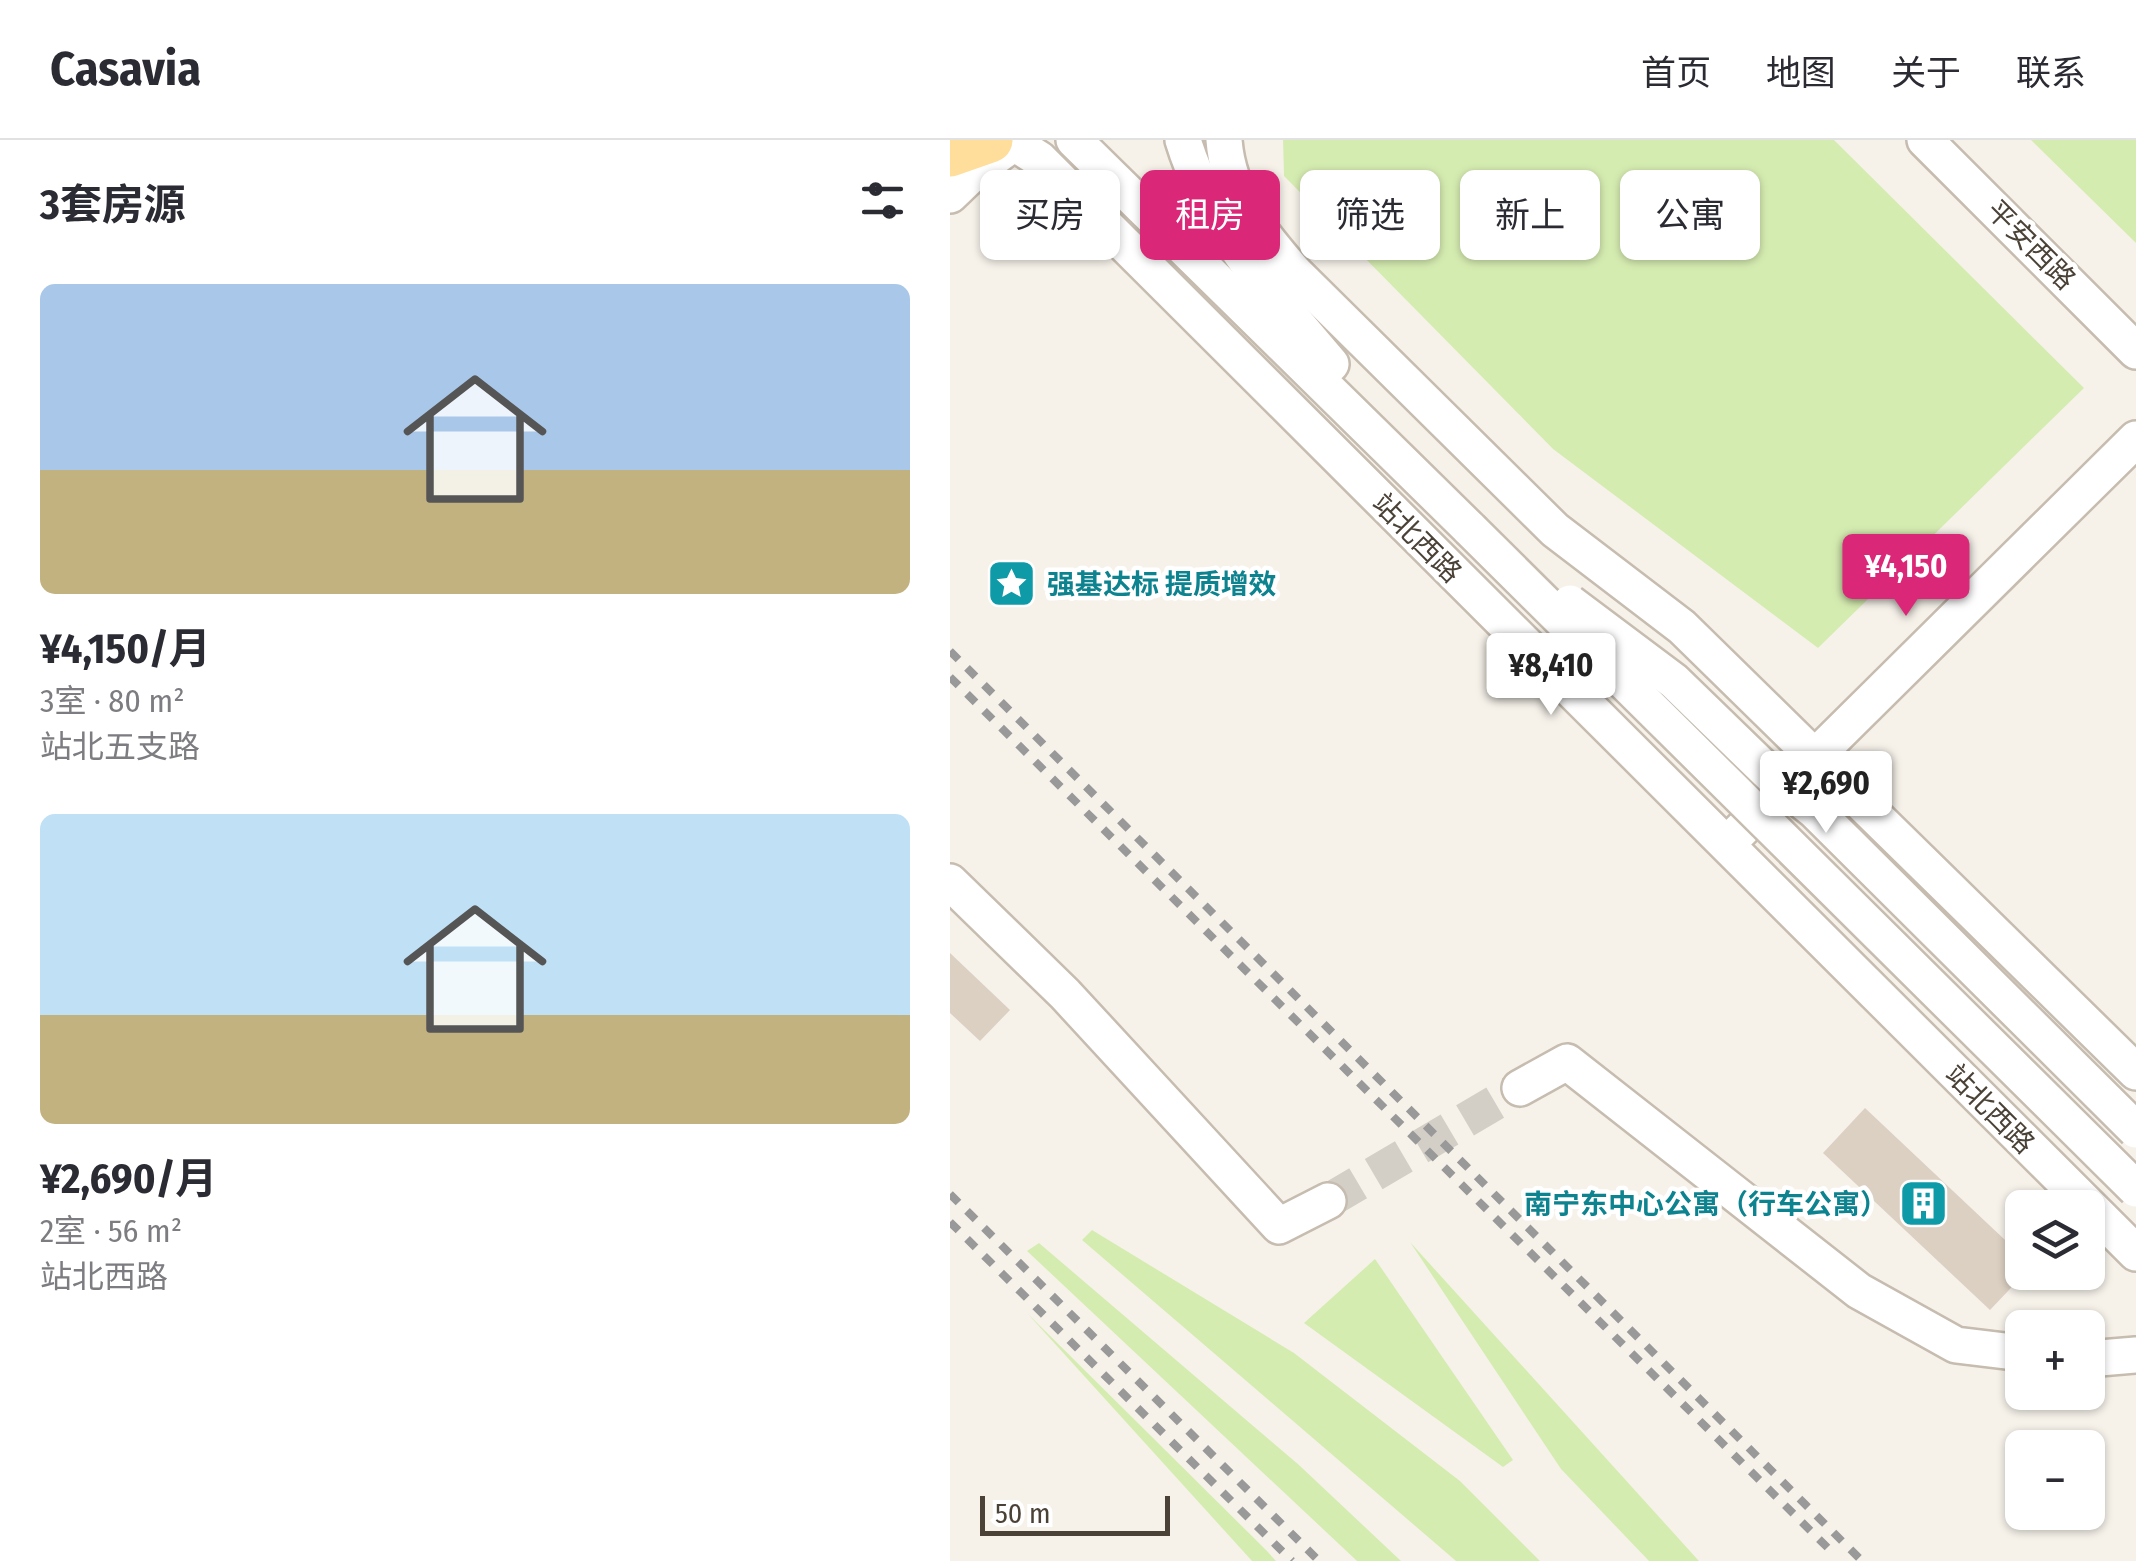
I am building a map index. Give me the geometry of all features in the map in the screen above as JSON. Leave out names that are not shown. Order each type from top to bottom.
[{"type":"street","points":[[1074,140],[2136,1189]]},
{"type":"street","points":[[1183,140],[1199,189],[1239,255],[1470,529],[1674,680],[1815,812],[2136,1130]]},
{"type":"street","points":[[1224,140],[1226,162],[1238,197],[1260,234],[1295,273],[1555,530],[1682,627],[2136,1072]]},
{"type":"street","name":"平安西路","points":[[1925,140],[2136,350]]},
{"type":"street","points":[[950,195],[974,172],[984,145]]},
{"type":"street","name":"站北西路","points":[[984,145],[1039,159],[2136,1254]]},
{"type":"street","points":[[1725,846],[2136,439]]},
{"type":"street","points":[[950,882],[1065,994],[1279,1226],[1328,1201]]},
{"type":"street","points":[[1520,1088],[1567,1062],[1859,1291],[1956,1345],[2005,1351]]},
{"type":"street","points":[[2105,1358],[2136,1355]]},
{"type":"green space","points":[[1283,140],[1834,140],[2084,388],[1818,648],[1553,449],[1367,260],[1440,260],[1440,170],[1300,170],[1300,192],[1284,176]]},
{"type":"green space","points":[[2031,140],[2136,140],[2136,243]]},
{"type":"green space","points":[[1092,1230],[1294,1353],[1460,1481],[1540,1561],[1456,1561],[1082,1240]]},
{"type":"green space","points":[[1410,1242],[1699,1561],[1649,1561],[1561,1469]]},
{"type":"green space","points":[[1039,1243],[1299,1465],[1401,1561],[1357,1561],[1027,1251]]},
{"type":"green space","points":[[1375,1259],[1513,1460],[1503,1467],[1304,1323]]},
{"type":"green space","points":[[1027,1313],[1266,1550],[1276,1561],[1252,1561]]},
{"type":"building","points":[[950,953],[1010,1010],[980,1041],[950,1013]]},
{"type":"building","name":"南宁东中心公寓（行车公寓）","points":[[1865,1108],[2005,1240],[2005,1290],[2009,1290],[1990,1310],[1823,1153]]},
{"type":"tunnel","points":[[1328,1201],[1520,1088]]},
{"type":"railway","points":[[950,651],[1862,1561]]},
{"type":"railway","points":[[950,677],[1834,1554]]},
{"type":"railway","points":[[950,1194],[1319,1561]]},
{"type":"railway","points":[[950,1222],[1292,1561]]},
{"type":"place","name":"强基达标 提质增效","points":[[1012,584]]},
{"type":"place","name":"南宁东中心公寓（行车公寓）","points":[[1923,1204]]}]
